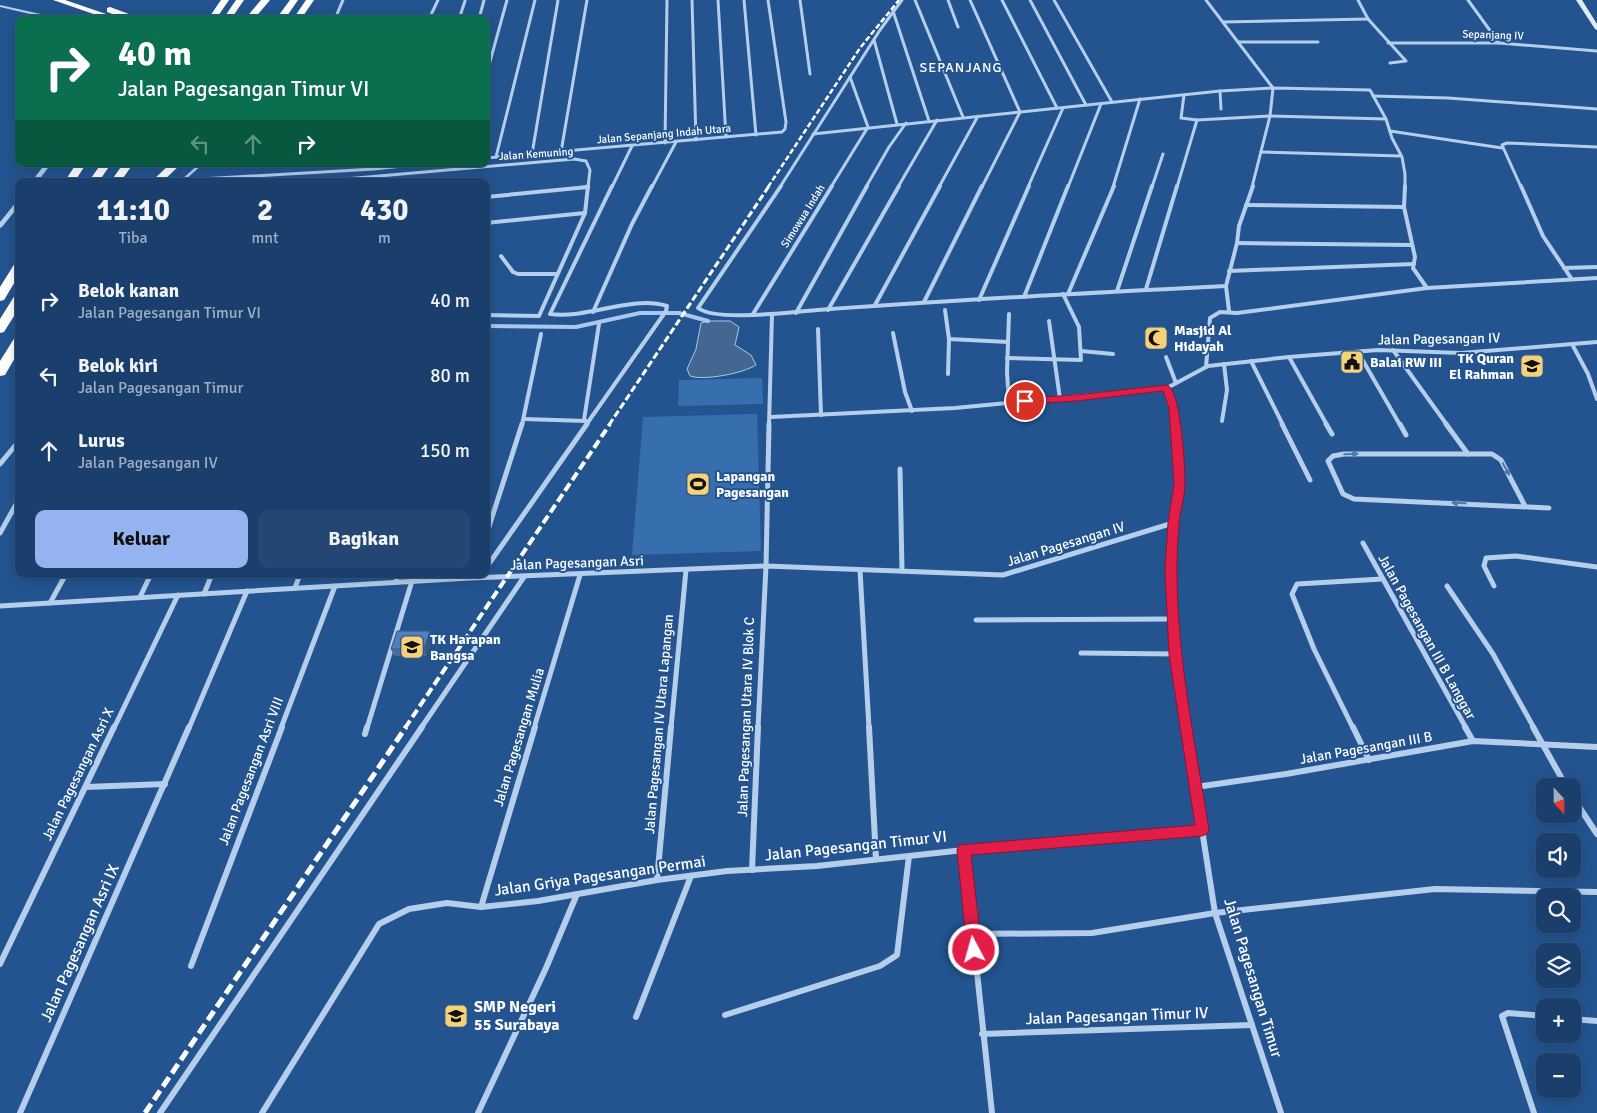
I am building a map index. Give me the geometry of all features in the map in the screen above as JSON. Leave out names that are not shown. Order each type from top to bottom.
[{"type":"highway","points":[[57,0],[105,15]]},
{"type":"highway","points":[[78,0],[122,15]]},
{"type":"highway","points":[[215,15],[225,0]]},
{"type":"highway","points":[[230,15],[240,0]]},
{"type":"highway","points":[[253,15],[266,0]]},
{"type":"highway","points":[[283,15],[294,0]]},
{"type":"highway","points":[[300,15],[310,0]]},
{"type":"highway","points":[[72,178],[79,167]]},
{"type":"highway","points":[[96,178],[104,167]]},
{"type":"highway","points":[[118,178],[126,167]]},
{"type":"highway","points":[[160,178],[173,167]]},
{"type":"highway","points":[[0,297],[15,272]]},
{"type":"highway","points":[[0,329],[15,305]]},
{"type":"highway","points":[[0,372],[15,347]]},
{"type":"main road","points":[[1579,0],[1597,28]]},
{"type":"street","points":[[337,15],[343,0]]},
{"type":"street","points":[[431,15],[438,0]]},
{"type":"street","points":[[480,15],[484,0]]},
{"type":"street","points":[[490,62],[508,0]]},
{"type":"street","points":[[496,157],[535,0]]},
{"type":"street","points":[[532,154],[558,0]]},
{"type":"street","points":[[561,152],[587,0]]},
{"type":"street","points":[[665,143],[667,0]]},
{"type":"street","points":[[692,0],[696,140]]},
{"type":"street","points":[[718,0],[726,137]]},
{"type":"street","points":[[744,0],[756,135]]},
{"type":"street","name":"Jalan Sepanjang Indah Utara","points":[[490,158],[782,132],[785,129],[786,122],[768,0]]},
{"type":"street","points":[[800,0],[810,74]]},
{"type":"street","points":[[902,0],[812,134],[784,182],[698,308],[703,312],[722,315],[772,314],[875,305],[1226,286]]},
{"type":"street","points":[[915,0],[963,117]]},
{"type":"street","points":[[948,0],[958,27]]},
{"type":"street","points":[[970,0],[1020,112]]},
{"type":"street","points":[[1002,0],[1057,108]]},
{"type":"street","points":[[1030,0],[1086,105]]},
{"type":"street","points":[[1054,0],[1112,102]]},
{"type":"street","points":[[1206,0],[1273,88],[1270,116],[1253,184],[1239,226],[1229,271],[1226,286],[1228,311]]},
{"type":"street","points":[[1358,0],[1368,19],[1388,44],[1406,61],[1390,62]]},
{"type":"street","points":[[1468,0],[1499,43]]},
{"type":"street","points":[[460,15],[465,1]]},
{"type":"street","points":[[0,6],[41,15]]},
{"type":"street","points":[[0,11],[17,15]]},
{"type":"street","points":[[893,11],[929,121]]},
{"type":"street","points":[[1223,22],[1368,19]]},
{"type":"street","points":[[874,40],[897,124]]},
{"type":"street","points":[[1239,42],[1318,42]]},
{"type":"street","name":"Sepanjang IV","points":[[1388,44],[1499,43],[1597,52]]},
{"type":"street","points":[[850,77],[868,127]]},
{"type":"street","points":[[812,134],[1220,91],[1273,88],[1370,90],[1386,119],[1401,156],[1405,174],[1404,207],[1415,257],[1413,268],[1427,288]]},
{"type":"street","points":[[1220,91],[1221,109]]},
{"type":"street","points":[[1184,94],[1181,118],[1197,120],[1270,116],[1386,119]]},
{"type":"street","points":[[1373,96],[1448,98],[1597,109]]},
{"type":"street","points":[[1007,358],[1081,360],[1079,327],[1065,294],[1114,186],[1140,99]]},
{"type":"street","points":[[1024,297],[1101,104]]},
{"type":"street","points":[[979,300],[1062,108]]},
{"type":"street","points":[[924,302],[1020,112]]},
{"type":"street","points":[[875,305],[978,116]]},
{"type":"street","points":[[828,310],[937,120]]},
{"type":"street","points":[[1146,289],[1197,120]]},
{"type":"street","points":[[796,313],[889,147],[906,123]]},
{"type":"street","name":"Simowua Indah","points":[[753,314],[868,127]]},
{"type":"street","points":[[1390,131],[1502,148]]},
{"type":"street","points":[[593,312],[632,224],[676,142]]},
{"type":"street","points":[[1502,148],[1502,145],[1507,144],[1597,147]]},
{"type":"street","points":[[490,562],[665,313],[667,306],[656,304],[636,305],[560,318],[550,314],[632,146]]},
{"type":"street","points":[[1502,148],[1543,236],[1570,278]]},
{"type":"street","points":[[1261,152],[1401,156]]},
{"type":"street","points":[[1117,291],[1163,154]]},
{"type":"street","name":"Jalan Kemuning","points":[[490,166],[574,159],[586,162],[590,170],[585,213],[539,316],[490,315]]},
{"type":"street","points":[[37,178],[46,167]]},
{"type":"street","points":[[184,178],[197,167]]},
{"type":"street","points":[[217,178],[391,167]]},
{"type":"street","name":"Jalan Kemuning","points":[[359,178],[484,167]]},
{"type":"street","points":[[490,197],[588,187]]},
{"type":"street","points":[[1246,205],[1404,207]]},
{"type":"street","points":[[0,226],[15,207]]},
{"type":"street","points":[[490,223],[585,213]]},
{"type":"street","points":[[1236,244],[1412,245]]},
{"type":"street","points":[[501,256],[513,272],[518,274],[557,274]]},
{"type":"street","points":[[1229,271],[1414,264]]},
{"type":"street","points":[[1564,268],[1597,267]]},
{"type":"street","points":[[1207,367],[1210,318],[1216,314],[1228,311],[1237,313],[1427,288],[1570,278],[1597,278]]},
{"type":"street","points":[[945,310],[949,339],[948,374]]},
{"type":"street","name":"Jalan Pagesangan Utara IV Blok C","points":[[752,870],[766,566],[772,314]]},
{"type":"street","points":[[1009,314],[1007,358],[1009,403]]},
{"type":"street","points":[[1049,322],[1060,399]]},
{"type":"street","points":[[584,420],[599,324]]},
{"type":"street","points":[[818,329],[821,416]]},
{"type":"street","points":[[893,333],[905,392],[912,411]]},
{"type":"street","points":[[490,524],[524,419],[541,334]]},
{"type":"street","points":[[949,339],[1008,342]]},
{"type":"street","name":"Jalan Pagesangan IV","points":[[771,417],[912,411],[1167,388],[1207,367],[1289,357],[1393,350],[1461,353],[1597,342]]},
{"type":"street","points":[[1572,344],[1596,391],[1597,398]]},
{"type":"street","points":[[1393,350],[1468,454]]},
{"type":"street","points":[[1081,351],[1113,354]]},
{"type":"street","points":[[1358,352],[1406,435]]},
{"type":"street","points":[[1289,357],[1332,434]]},
{"type":"street","points":[[1166,358],[1176,383]]},
{"type":"street","points":[[1251,361],[1310,480]]},
{"type":"street","points":[[1222,364],[1227,390],[1222,422]]},
{"type":"street","points":[[1167,388],[1174,408],[1179,484],[1173,523]]},
{"type":"street","points":[[524,419],[590,421]]},
{"type":"street","points":[[0,464],[15,445]]},
{"type":"street","points":[[1525,506],[1497,456],[1468,454],[1344,454],[1333,456],[1328,461],[1343,494],[1354,499],[1549,508]]},
{"type":"street","points":[[900,469],[902,572]]},
{"type":"street","points":[[0,533],[15,506]]},
{"type":"street","name":"Jalan Pagesangan IV","points":[[766,566],[902,572],[1009,574],[1173,523]]},
{"type":"street","name":"Jalan Pagesangan Timur","points":[[1173,523],[1170,570],[1175,654],[1215,913],[1281,1113]]},
{"type":"street","name":"Jalan Pagesangan III B Langgar","points":[[1363,543],[1473,742]]},
{"type":"street","points":[[1494,586],[1484,566],[1486,558],[1516,556],[1597,567]]},
{"type":"street","name":"Jalan Pagesangan Asri","points":[[490,576],[580,575],[766,566]]},
{"type":"street","name":"Jalan Pagesangan IV Utara Lapangan","points":[[657,880],[686,570]]},
{"type":"street","points":[[860,570],[876,859]]},
{"type":"street","name":"Jalan Pagesangan Mulia","points":[[481,907],[580,575]]},
{"type":"street","points":[[160,1113],[524,577]]},
{"type":"street","points":[[50,603],[64,578]]},
{"type":"street","points":[[140,597],[149,578]]},
{"type":"street","points":[[204,594],[210,578]]},
{"type":"street","points":[[295,588],[299,578]]},
{"type":"street","points":[[396,582],[397,578]]},
{"type":"street","name":"Jalan Pagesangan Asri","points":[[0,606],[447,578]]},
{"type":"street","points":[[1369,760],[1314,650],[1292,594],[1296,584],[1382,579]]},
{"type":"street","points":[[365,734],[412,581]]},
{"type":"street","name":"Jalan Pagesangan Asri VIII","points":[[191,966],[335,586]]},
{"type":"street","points":[[1447,586],[1492,654],[1561,778]]},
{"type":"street","name":"Jalan Pagesangan Asri IX","points":[[20,1113],[165,784],[247,591]]},
{"type":"street","name":"Jalan Pagesangan Asri X","points":[[0,964],[178,595]]},
{"type":"street","points":[[976,620],[1173,619]]},
{"type":"street","points":[[1081,653],[1175,654]]},
{"type":"street","name":"Jalan Pagesangan III B","points":[[1196,787],[1286,774],[1473,742],[1541,743],[1597,747]]},
{"type":"street","points":[[86,787],[165,784]]},
{"type":"street","points":[[1581,810],[1597,834]]},
{"type":"street","name":"Jalan Pagesangan Timur VI","points":[[752,870],[817,866],[964,850],[1202,830]]},
{"type":"street","points":[[964,850],[982,1034],[992,1113]]},
{"type":"street","points":[[725,1015],[880,966],[897,955],[909,856]]},
{"type":"street","name":"Jalan Griya Pagesangan Permai","points":[[262,1113],[379,924],[408,909],[447,903],[481,907],[538,901],[657,880],[752,870]]},
{"type":"street","points":[[636,1017],[691,876]]},
{"type":"street","points":[[973,934],[1092,933],[1215,913],[1434,889],[1597,892]]},
{"type":"street","points":[[478,1113],[546,968],[577,894]]},
{"type":"street","points":[[1534,1113],[1502,1016],[1508,1013],[1536,1015]]},
{"type":"street","points":[[1581,1020],[1597,1021]]},
{"type":"street","name":"Jalan Pagesangan Timur IV","points":[[982,1034],[1252,1026]]},
{"type":"shaded area","points":[[708,321],[730,321],[739,327],[735,345],[751,355],[756,365],[743,371],[724,375],[705,378],[690,376],[687,369],[696,349],[701,323]]},
{"type":"shaded area","points":[[762,378],[763,404],[678,406],[679,380]]},
{"type":"shaded area","name":"Lapangan Pagesangan","points":[[757,414],[761,551],[632,555],[643,417]]},
{"type":"building","points":[[397,631],[430,631],[424,649],[391,649]]},
{"type":"waterway","points":[[490,326],[576,327],[640,313],[679,313],[708,321]]},
{"type":"railway","points":[[768,187],[860,48],[899,0]]},
{"type":"railway","points":[[609,425],[769,186]]},
{"type":"railway","points":[[405,728],[610,424]]},
{"type":"railway","points":[[145,1113],[406,727]]},
{"type":"place","name":"Masjid Al Hidayah","points":[[1156,338]]},
{"type":"place","name":"Balai RW III","points":[[1352,362]]},
{"type":"place","name":"TK Quran El Rahman","points":[[1532,366]]},
{"type":"place","name":"Lapangan Pagesangan","points":[[698,484]]},
{"type":"place","name":"TK Harapan Bangsa","points":[[412,647]]},
{"type":"place","name":"SMP Negeri 55 Surabaya","points":[[456,1016]]},
{"type":"district","name":"SEPANJANG","points":[[961,67]]},
{"type":"route","points":[[974,950],[964,850],[1202,830],[1175,654],[1170,570],[1173,523],[1179,484],[1174,408],[1167,388],[1076,398],[1025,401]]}]
